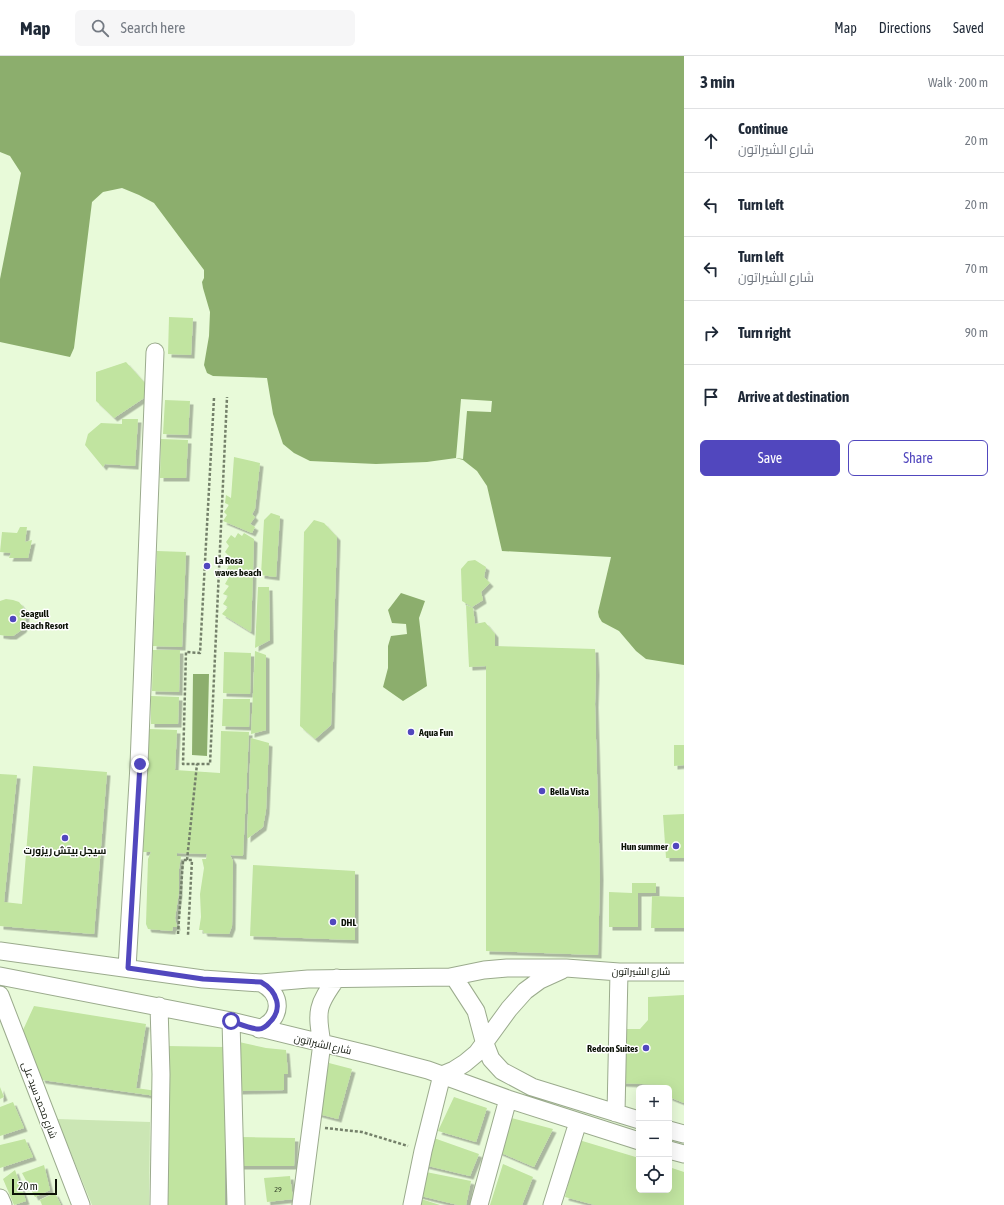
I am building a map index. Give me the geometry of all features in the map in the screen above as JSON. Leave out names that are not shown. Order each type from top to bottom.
[{"type":"street","points":[[128,968],[140,764],[154,352]]},
{"type":"street","name":"شارع الشيراتون","points":[[0,951],[203,979],[261,982],[337,978],[454,977],[484,970],[507,968],[566,968],[619,972],[684,972]]},
{"type":"street","points":[[412,1205],[423,1151],[442,1075],[454,1070],[477,1053],[484,1041],[525,991],[540,980],[566,968]]},
{"type":"street","points":[[616,1113],[619,972]]},
{"type":"street","name":"شارع الشيراتون","points":[[0,976],[231,1021],[428,1070],[508,1100],[636,1140]]},
{"type":"street","points":[[454,977],[476,1011],[484,1041],[491,1059],[502,1070],[532,1088],[636,1119]]},
{"type":"street","points":[[301,1205],[322,1043],[318,1024],[318,1012],[322,1001],[337,978]]},
{"type":"street","points":[[259,1029],[267,1026],[272,1021],[276,1014],[277,1006],[276,998],[273,992],[268,986],[261,982]]},
{"type":"street","name":"شارع محمد سيد على","points":[[0,995],[81,1205]]},
{"type":"street","points":[[159,1006],[159,1205]]},
{"type":"street","points":[[231,1021],[236,1205]]},
{"type":"street","points":[[479,1205],[508,1100]]},
{"type":"street","points":[[552,1205],[578,1122]]},
{"type":"street","points":[[672,1131],[684,1134]]},
{"type":"street","points":[[672,1151],[684,1154]]},
{"type":"street","points":[[0,1198],[3,1205]]},
{"type":"path","points":[[214,398],[200,653],[186,652],[183,764],[210,764],[227,397]]},
{"type":"path","points":[[187,860],[197,764]]},
{"type":"path","points":[[178,934],[183,860],[192,860],[188,935]]},
{"type":"path","points":[[311,1126],[362,1132],[423,1151]]},
{"type":"shaded area","points":[[0,56],[684,56],[684,665],[646,659],[636,651],[619,631],[602,622],[598,612],[611,557],[502,551],[487,486],[477,471],[463,460],[456,458],[427,462],[376,464],[310,461],[294,453],[283,444],[273,414],[267,378],[213,376],[207,373],[204,365],[209,336],[210,312],[202,282],[204,278],[204,270],[154,203],[139,195],[122,188],[103,192],[92,202],[74,348],[70,357],[0,342],[0,279],[21,173],[10,156],[0,152]]},
{"type":"shaded area","points":[[401,593],[425,601],[419,618],[427,686],[403,701],[383,687],[388,668],[388,646],[391,636],[407,634],[406,624],[392,623],[388,610]]},
{"type":"shaded area","points":[[193,674],[209,674],[207,756],[192,755]]},
{"type":"shaded area","points":[[57,1119],[150,1122],[149,1205],[92,1205]]},
{"type":"pier","points":[[461,399],[492,401],[491,412],[467,411],[463,459],[456,458]]},
{"type":"building","points":[[169,317],[193,318],[191,355],[168,354]]},
{"type":"building","points":[[126,362],[153,392],[114,418],[96,401],[96,372]]},
{"type":"building","points":[[165,400],[190,401],[188,435],[163,434]]},
{"type":"building","points":[[122,419],[138,419],[135,466],[105,464],[103,467],[85,445],[88,434],[101,423],[122,424]]},
{"type":"building","points":[[161,439],[188,440],[186,478],[160,478]]},
{"type":"building","points":[[234,457],[260,463],[255,509],[252,514],[255,517],[250,524],[255,527],[252,533],[223,521],[227,515],[224,512],[229,505],[225,503],[226,495],[231,498]]},
{"type":"building","points":[[271,513],[280,516],[276,577],[261,575],[264,520]]},
{"type":"building","points":[[314,520],[324,523],[337,537],[331,725],[315,739],[300,726],[304,532]]},
{"type":"building","points":[[20,527],[27,527],[25,542],[32,540],[28,558],[9,558],[11,553],[0,552],[2,532],[17,533]]},
{"type":"building","points":[[238,533],[242,536],[244,533],[254,539],[251,632],[222,614],[228,607],[223,604],[228,596],[223,594],[229,586],[225,584],[229,577],[224,573],[229,566],[224,563],[229,556],[225,552],[229,546],[226,542],[231,535],[235,538]]},
{"type":"building","points":[[157,551],[186,552],[182,647],[153,646]]},
{"type":"building","points":[[475,560],[486,567],[484,577],[490,583],[481,592],[483,600],[472,607],[462,601],[461,569],[468,561]]},
{"type":"building","points":[[258,587],[269,587],[270,640],[255,648]]},
{"type":"building","points":[[6,599],[19,602],[26,613],[23,629],[13,636],[0,635],[0,601]]},
{"type":"building","name":"Bella Vista","points":[[466,605],[473,608],[475,624],[485,622],[495,634],[495,646],[595,649],[595,704],[600,877],[598,955],[486,951],[486,666],[469,667]]},
{"type":"building","points":[[153,650],[180,650],[179,692],[152,691]]},
{"type":"building","points":[[255,651],[266,655],[266,730],[251,734]]},
{"type":"building","points":[[224,652],[251,653],[250,694],[223,693]]},
{"type":"building","points":[[151,696],[179,697],[178,724],[151,724]]},
{"type":"building","points":[[223,699],[250,699],[249,727],[222,726]]},
{"type":"building","points":[[149,729],[177,730],[175,770],[220,773],[221,731],[249,732],[243,856],[230,855],[233,861],[232,926],[229,934],[204,933],[203,930],[199,930],[201,917],[200,894],[204,868],[202,859],[206,859],[207,854],[177,853],[177,856],[181,856],[179,869],[179,892],[175,918],[177,927],[173,927],[172,931],[148,929],[146,924],[148,859],[151,852],[143,852]]},
{"type":"building","points":[[251,738],[269,743],[266,810],[263,827],[247,839]]},
{"type":"building","points":[[674,745],[684,745],[684,765],[674,766]]},
{"type":"building","name":"سيجل بيتش ريزورت","points":[[33,766],[107,772],[94,934],[0,926],[0,774],[17,775],[4,902],[22,904]]},
{"type":"building","points":[[684,814],[684,858],[666,858],[663,815]]},
{"type":"building","points":[[253,865],[355,871],[355,940],[250,936]]},
{"type":"building","points":[[632,883],[656,883],[656,893],[638,893],[638,927],[609,927],[609,892],[632,893]]},
{"type":"building","points":[[652,896],[684,897],[684,928],[651,928]]},
{"type":"building","points":[[684,995],[684,1103],[672,1098],[672,1085],[619,1083],[620,1029],[640,1029],[648,1020],[648,997]]},
{"type":"building","points":[[34,1006],[146,1024],[136,1088],[157,1091],[156,1096],[42,1080],[23,1030]]},
{"type":"building","points":[[239,1042],[266,1048],[286,1050],[288,1074],[284,1074],[284,1090],[239,1091]]},
{"type":"building","points":[[167,1046],[225,1047],[225,1205],[167,1205]]},
{"type":"building","points":[[329,1063],[352,1069],[338,1119],[315,1113]]},
{"type":"building","points":[[0,1087],[4,1097],[0,1099]]},
{"type":"building","points":[[454,1097],[487,1108],[476,1142],[438,1131]]},
{"type":"building","points":[[13,1102],[24,1128],[0,1136],[0,1107]]},
{"type":"building","points":[[500,1115],[553,1129],[534,1167],[492,1149]]},
{"type":"building","points":[[240,1137],[295,1138],[294,1166],[240,1166]]},
{"type":"building","points":[[431,1137],[479,1154],[470,1176],[424,1165]]},
{"type":"building","points":[[25,1139],[33,1157],[0,1168],[0,1145]]},
{"type":"building","points":[[579,1140],[636,1157],[636,1193],[672,1193],[672,1168],[684,1172],[684,1205],[595,1205],[565,1197]]},
{"type":"building","points":[[503,1164],[533,1177],[522,1205],[490,1205]]},
{"type":"building","points":[[44,1165],[50,1190],[35,1197],[22,1173]]},
{"type":"building","points":[[15,1170],[26,1201],[14,1205],[3,1179]]},
{"type":"building","points":[[421,1171],[471,1181],[466,1205],[458,1205],[417,1195]]},
{"type":"building","points":[[290,1176],[293,1199],[267,1202],[264,1178]]},
{"type":"building","points":[[55,1193],[61,1205],[42,1205],[40,1200]]},
{"type":"building","points":[[418,1198],[440,1205],[417,1205]]},
{"type":"place","name":"La Rosa waves beach","points":[[207,566]]},
{"type":"place","name":"Seagull Beach Resort","points":[[13,619]]},
{"type":"place","name":"Aqua Fun","points":[[411,732]]},
{"type":"place","name":"Bella Vista","points":[[542,791]]},
{"type":"place","name":"سيجل بيتش ريزورت","points":[[65,838]]},
{"type":"place","name":"Hun summer","points":[[676,846]]},
{"type":"place","name":"DHL","points":[[333,922]]},
{"type":"place","name":"Redcon Suites","points":[[646,1048]]},
{"type":"route","points":[[140,764],[128,968],[203,979],[261,982],[268,986],[273,992],[276,998],[276,1014],[267,1026],[259,1029],[231,1021]]}]
